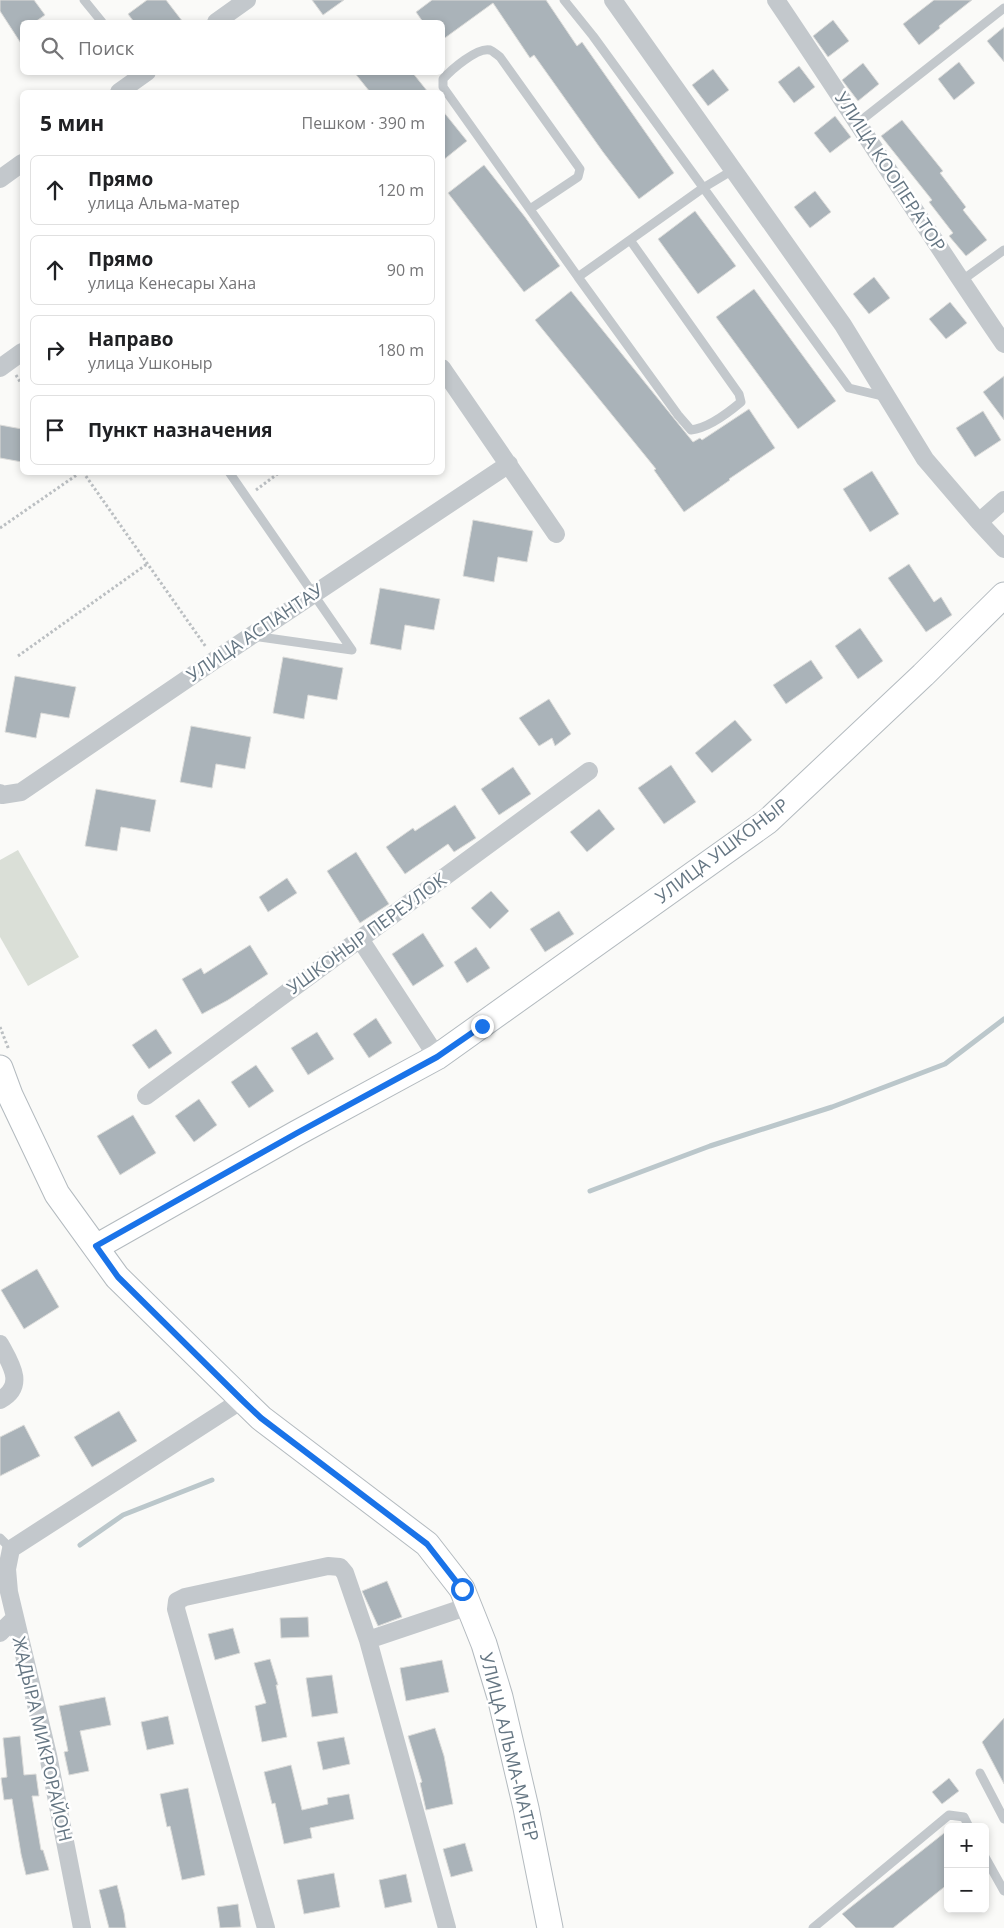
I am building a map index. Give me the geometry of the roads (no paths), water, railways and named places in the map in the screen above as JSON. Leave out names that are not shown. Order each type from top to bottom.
[{"type":"street","points":[[219,20],[247,0]]},
{"type":"street","points":[[614,0],[843,325],[925,459],[978,522],[1004,549]]},
{"type":"street","name":"УЛИЦА КООПЕРАТОР","points":[[776,0],[859,122],[961,281],[1004,344]]},
{"type":"street","points":[[122,90],[141,75]]},
{"type":"street","points":[[0,179],[20,164]]},
{"type":"street","points":[[0,368],[20,353]]},
{"type":"street","points":[[445,372],[556,534]]},
{"type":"street","name":"УЛИЦА АСПАНТАУ","points":[[0,793],[2,795],[21,792],[250,636],[509,464]]},
{"type":"street","points":[[978,522],[1004,500]]},
{"type":"street","name":"УЛИЦА УШКОНЫР","points":[[96,1246],[437,1057],[768,821],[923,675],[1004,595]]},
{"type":"street","name":"УШКОНЫР ПЕРЕУЛОК","points":[[146,1096],[589,770]]},
{"type":"street","points":[[360,939],[437,1057]]},
{"type":"street","name":"УЛИЦА АЛЬМА-МАТЕР","points":[[0,1068],[10,1095],[57,1194],[118,1277],[261,1418],[427,1544],[462,1589],[484,1644],[500,1697],[526,1808],[550,1928]]},
{"type":"street","points":[[0,1344],[14,1370],[14,1388],[9,1396],[0,1400]]},
{"type":"street","points":[[6,1544],[242,1400]]},
{"type":"street","name":"ЖАДЫРА МИКРОРАЙОН","points":[[6,1544],[9,1592],[48,1755],[82,1928]]},
{"type":"street","points":[[266,1928],[176,1609],[177,1601],[185,1597],[328,1566],[340,1567],[345,1573],[368,1640],[447,1928]]},
{"type":"street","points":[[368,1640],[469,1606]]},
{"type":"street","points":[[0,1633],[15,1618]]},
{"type":"lane","points":[[84,0],[100,20]]},
{"type":"lane","points":[[564,0],[593,36],[849,388],[886,397]]},
{"type":"lane","points":[[859,122],[1004,8]]},
{"type":"lane","points":[[530,209],[578,177],[580,169],[500,57],[490,50],[481,50],[452,69],[443,78],[443,87],[578,277],[678,415],[691,430],[699,429],[734,409],[741,402],[739,394],[630,240]]},
{"type":"lane","points":[[578,277],[703,188],[734,170]]},
{"type":"lane","points":[[961,281],[1004,250]]},
{"type":"lane","points":[[231,475],[352,650],[250,636]]},
{"type":"lane","points":[[980,1774],[1004,1819]]},
{"type":"lane","points":[[812,1928],[949,1815],[964,1818],[967,1823]]},
{"type":"lane","points":[[989,1864],[1004,1891]]},
{"type":"waterway","points":[[590,1191],[710,1146],[832,1107],[945,1064],[1004,1019]]},
{"type":"waterway","points":[[80,1545],[123,1515],[212,1480]]}]
